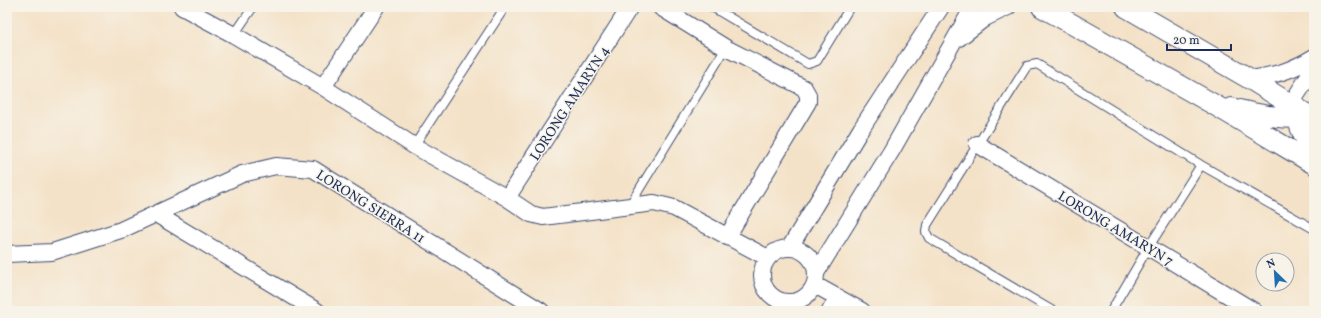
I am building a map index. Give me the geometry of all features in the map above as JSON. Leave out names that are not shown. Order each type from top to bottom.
[{"type":"street","points":[[182,7],[234,35],[322,87],[414,146],[507,198],[530,214],[543,217],[654,203],[674,208],[768,258]]},
{"type":"street","points":[[322,87],[376,7]]},
{"type":"street","name":"LORONG AMARYN 4","points":[[507,198],[630,7]]},
{"type":"street","points":[[660,7],[726,48],[804,88],[808,95],[808,102],[727,237]]},
{"type":"street","points":[[929,27],[933,7]]},
{"type":"street","points":[[790,247],[862,129],[941,7]]},
{"type":"street","points":[[815,279],[815,265],[811,258],[805,252],[790,247],[778,250],[768,258],[764,265],[762,274],[763,282],[767,289],[772,296],[779,300],[796,300],[804,297],[810,292],[815,279],[892,150],[973,7]]},
{"type":"street","points":[[952,45],[985,18],[1008,7]]},
{"type":"street","points":[[1042,7],[1213,104],[1314,164]]},
{"type":"street","points":[[1126,7],[1250,79],[1305,114]]},
{"type":"street","points":[[1250,79],[1280,74],[1314,57]]},
{"type":"street","points":[[1314,68],[1305,114],[1303,134],[1314,149]]},
{"type":"street","points":[[1213,104],[1273,118],[1305,114]]},
{"type":"street","name":"LORONG AMARYN 7","points":[[977,144],[1254,311]]},
{"type":"street","name":"LORONG SIERRA 11","points":[[7,254],[52,252],[121,230],[242,174],[276,166],[313,169],[541,311]]},
{"type":"street","points":[[156,214],[317,311]]},
{"type":"street","points":[[815,279],[838,297],[862,311]]},
{"type":"street","points":[[830,311],[838,297]]},
{"type":"lane","points":[[234,35],[253,7]]},
{"type":"lane","points":[[414,146],[505,7]]},
{"type":"lane","points":[[712,7],[808,64],[817,61],[850,7]]},
{"type":"lane","points":[[629,206],[726,48]]},
{"type":"lane","points":[[1053,311],[929,238],[926,232],[927,225],[1027,66],[1037,64],[1201,164],[1314,230]]},
{"type":"lane","points":[[1111,311],[1148,248],[1201,164]]}]
